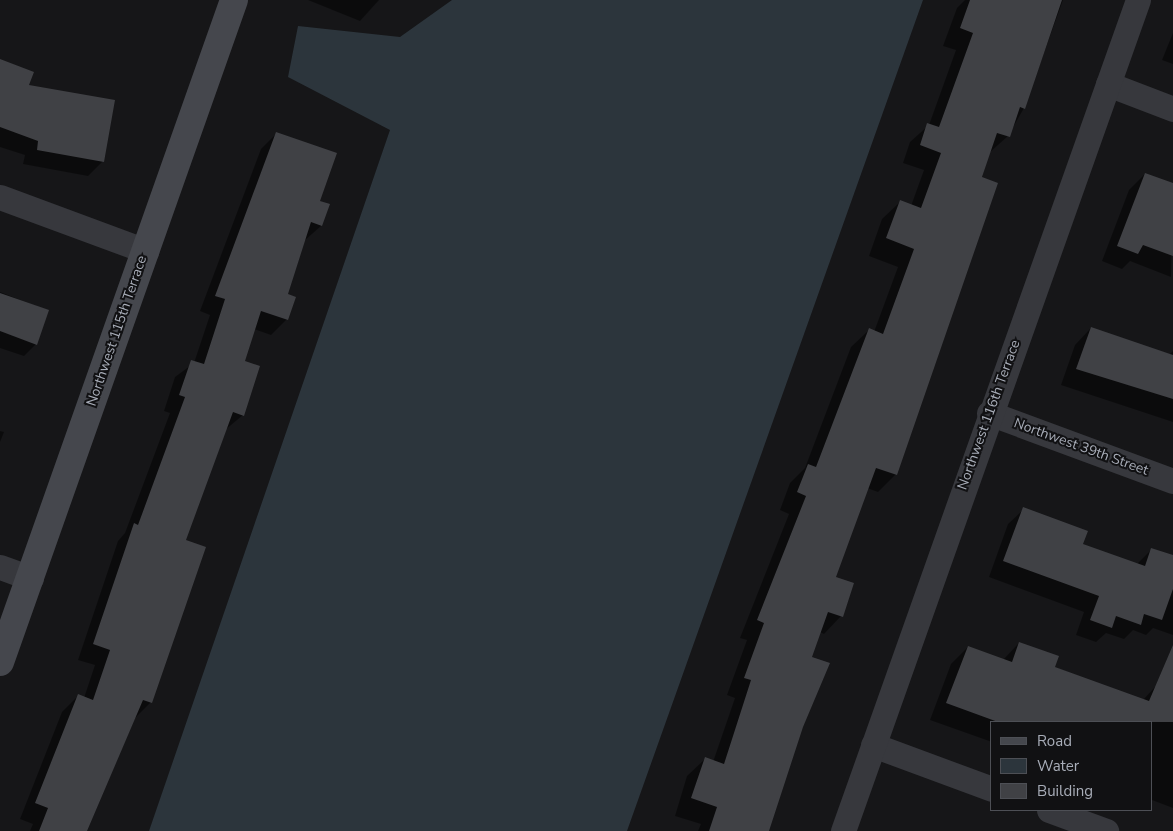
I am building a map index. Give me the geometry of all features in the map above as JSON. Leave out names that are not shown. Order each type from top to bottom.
[{"type":"street","name":"Northwest 115th Terrace","points":[[0,662],[234,0]]},
{"type":"street","name":"Northwest 116th Terrace","points":[[843,831],[989,413],[1138,0]]},
{"type":"street","points":[[1108,84],[1173,109]]},
{"type":"street","points":[[0,197],[146,251]]},
{"type":"street","name":"Northwest 39th Street","points":[[989,413],[1173,481]]},
{"type":"street","points":[[0,567],[31,578]]},
{"type":"street","points":[[873,745],[990,788]]},
{"type":"street","points":[[1052,811],[1106,831]]},
{"type":"water","points":[[452,0],[923,0],[627,831],[149,831],[390,130],[288,77],[298,26],[400,37]]},
{"type":"building","points":[[970,0],[1062,0],[1025,109],[1020,107],[1010,137],[997,133],[982,177],[998,183],[897,475],[876,468],[836,577],[854,583],[843,617],[828,612],[812,657],[830,663],[803,727],[769,831],[709,831],[717,807],[691,798],[705,757],[724,764],[751,680],[744,678],[764,623],[757,620],[806,496],[797,492],[808,464],[816,467],[869,328],[883,334],[914,249],[886,238],[900,200],[921,208],[941,153],[920,145],[927,123],[939,127],[973,33],[960,28]]},
{"type":"building","points":[[0,59],[34,72],[29,85],[115,100],[104,162],[37,150],[38,141],[0,127]]},
{"type":"building","points":[[276,132],[337,153],[320,201],[330,204],[322,226],[311,222],[288,294],[296,297],[288,320],[261,311],[245,361],[260,366],[244,416],[233,412],[186,540],[206,547],[152,703],[143,700],[87,831],[39,831],[48,808],[35,803],[78,694],[93,700],[110,650],[93,644],[134,523],[138,525],[185,397],[179,395],[191,360],[204,364],[225,299],[215,296]]},
{"type":"building","points":[[1145,173],[1173,183],[1173,256],[1143,245],[1138,254],[1117,246]]},
{"type":"building","points":[[0,293],[49,310],[37,345],[0,331]]},
{"type":"building","points":[[1091,327],[1173,355],[1173,399],[1076,369]]},
{"type":"building","points":[[1023,507],[1088,531],[1083,544],[1145,566],[1151,548],[1173,555],[1173,589],[1162,620],[1144,614],[1141,625],[1116,616],[1112,628],[1090,620],[1099,596],[1003,561]]},
{"type":"building","points":[[1019,642],[1059,656],[1055,667],[1149,701],[1173,645],[1173,722],[995,721],[946,703],[968,646],[1012,662]]}]
